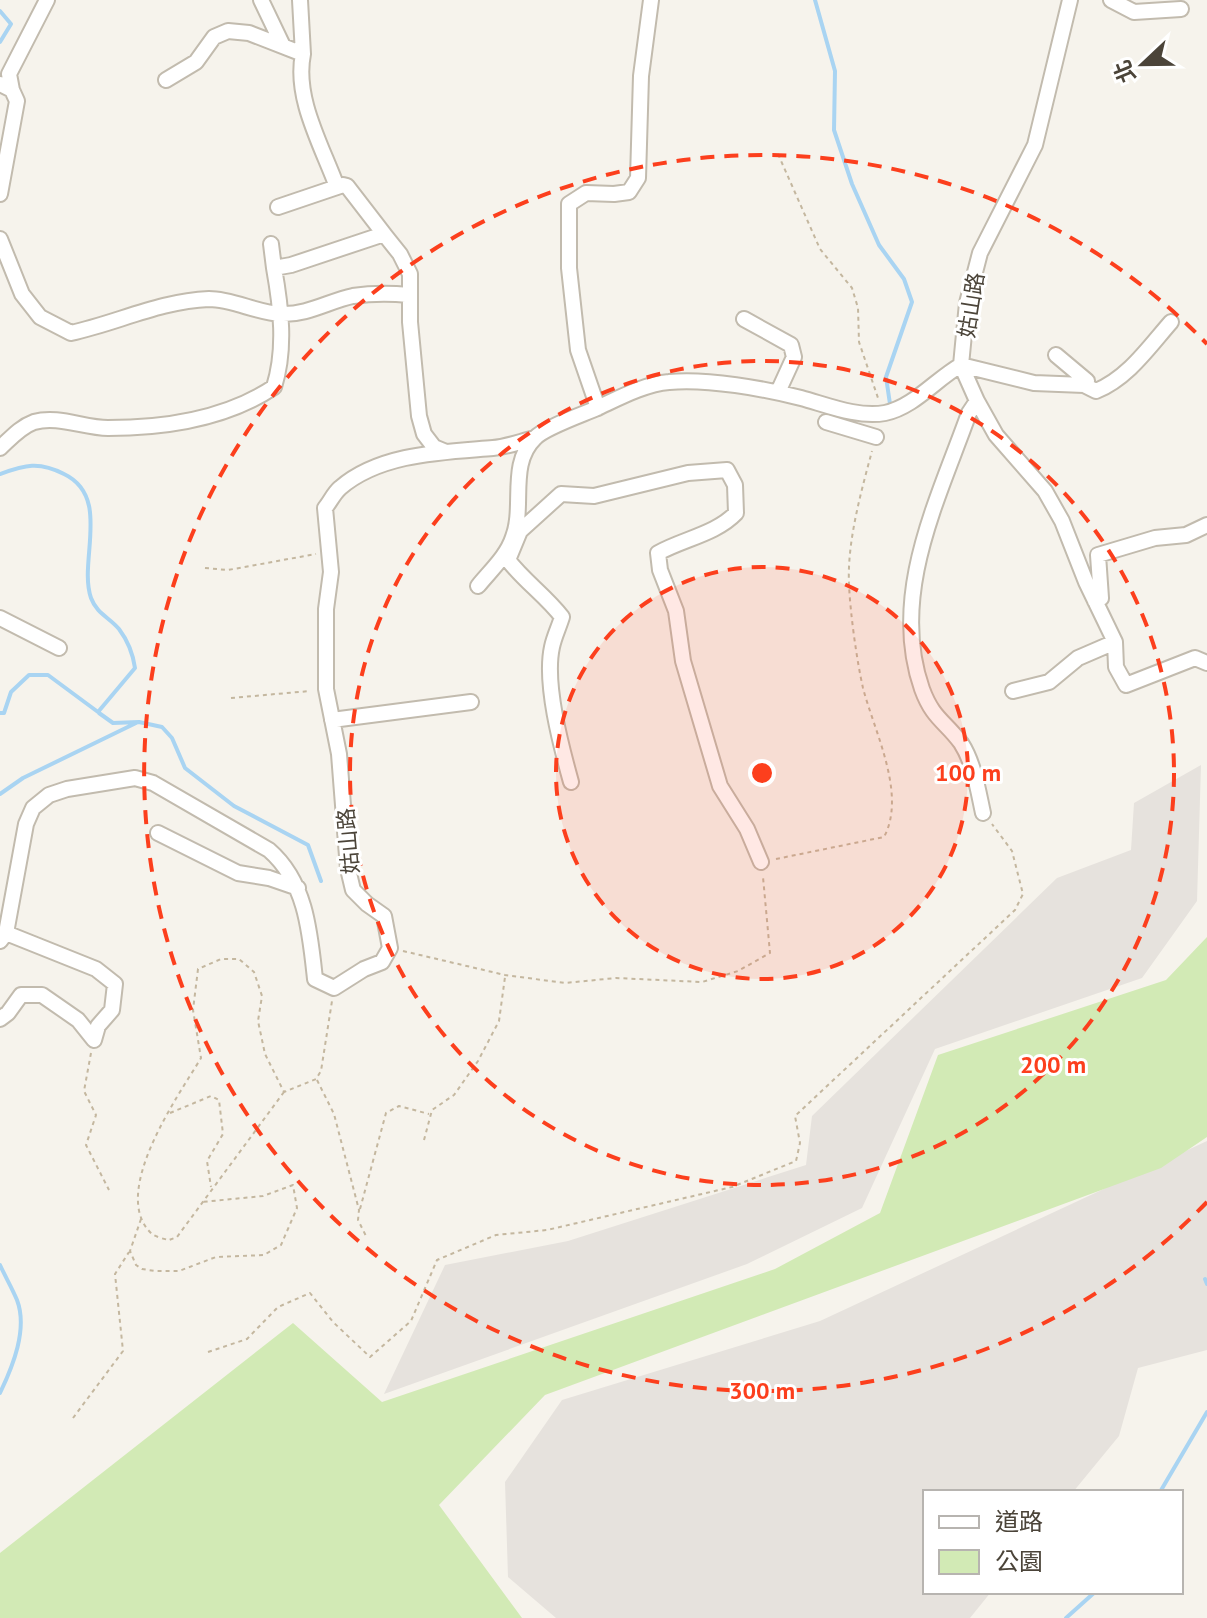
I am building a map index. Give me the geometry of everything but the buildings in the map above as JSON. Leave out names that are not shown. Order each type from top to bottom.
[{"type":"street","points":[[0,194],[17,101],[6,87],[9,74],[47,0]]},
{"type":"street","points":[[261,0],[283,46]]},
{"type":"street","points":[[300,0],[303,54],[299,70],[303,96],[337,187]]},
{"type":"street","points":[[598,408],[578,350],[569,268],[569,204],[586,193],[629,192],[638,178],[641,76],[651,0]]},
{"type":"street","name":"姑山路","points":[[390,948],[384,916],[353,890],[345,844],[339,754],[326,689],[326,609],[331,572],[325,508],[339,488],[373,469],[417,456],[458,449],[496,448],[535,438],[598,408],[667,382],[694,382],[778,392],[857,412],[882,414],[914,399],[961,365],[967,303],[980,253],[1035,145],[1070,0]]},
{"type":"street","points":[[1111,0],[1134,12],[1181,9]]},
{"type":"street","points":[[166,80],[196,62],[214,37],[228,31],[249,33],[303,54]]},
{"type":"street","points":[[278,207],[347,186],[406,262],[410,274],[419,416],[424,434],[434,447],[446,452]]},
{"type":"street","points":[[274,268],[384,234]]},
{"type":"street","points":[[0,239],[22,294],[40,317],[71,333],[108,325],[153,307],[211,299],[281,314],[316,310],[351,297],[385,292],[409,295]]},
{"type":"street","points":[[0,448],[33,422],[48,420],[106,428],[177,423],[230,411],[274,387],[280,367],[281,314],[271,244]]},
{"type":"street","points":[[744,319],[791,345],[794,357],[778,392]]},
{"type":"street","points":[[961,365],[1034,383],[1084,385],[1096,391],[1108,386],[1136,363],[1171,322]]},
{"type":"street","points":[[1056,355],[1087,381],[1084,385]]},
{"type":"street","points":[[961,365],[996,435],[1045,491],[1057,511],[1115,642],[1116,667],[1126,685],[1195,658],[1207,663]]},
{"type":"street","points":[[977,401],[969,413],[917,558],[912,596],[915,659],[922,689],[934,716],[961,744],[972,770],[983,813]]},
{"type":"street","points":[[826,422],[876,437]]},
{"type":"street","points":[[478,586],[507,550],[515,534],[520,464],[535,438]]},
{"type":"street","points":[[571,782],[561,745],[550,674],[552,647],[562,617],[552,603],[517,573],[508,560],[520,531],[561,494],[594,496],[688,473],[727,470],[735,485],[736,513],[725,524],[658,553],[660,570],[676,611],[683,661],[720,786],[747,829],[761,862]]},
{"type":"street","points":[[1095,601],[1101,598],[1098,555],[1155,538],[1186,535],[1207,525]]},
{"type":"street","points":[[0,618],[59,648]]},
{"type":"street","points":[[1013,691],[1049,682],[1078,658],[1115,642]]},
{"type":"street","points":[[332,720],[471,702]]},
{"type":"street","points":[[94,1040],[98,1026],[112,1010],[115,984],[96,969],[3,937],[26,824],[33,808],[49,795],[67,789],[135,778],[153,783],[269,850],[285,864],[298,888],[311,935],[315,979],[334,988],[364,969],[382,962],[390,948]]},
{"type":"street","points":[[158,833],[238,873],[269,878],[298,888]]},
{"type":"street","points":[[0,1019],[21,995],[42,995],[78,1020],[94,1040]]},
{"type":"path","points":[[778,154],[820,249],[852,288],[858,308],[859,342],[882,414]]},
{"type":"path","points":[[390,948],[505,975],[565,983],[616,978],[702,982],[738,971],[770,953],[771,936],[761,862],[884,837],[890,826],[892,807],[885,758],[862,685],[849,584],[857,510],[876,437]]},
{"type":"path","points":[[205,568],[228,570],[329,551]]},
{"type":"path","points":[[231,698],[326,689]]},
{"type":"path","points":[[208,1352],[247,1339],[278,1307],[310,1293],[333,1322],[370,1357],[411,1321],[437,1260],[496,1235],[547,1230],[732,1187],[796,1161],[800,1143],[795,1116],[1015,910],[1023,894],[1012,851],[983,813]]},
{"type":"path","points":[[284,1092],[265,1054],[258,1021],[262,996],[254,972],[239,959],[221,959],[198,969],[193,1010],[201,1058],[167,1114],[143,1162],[138,1189],[142,1218],[153,1235],[169,1240],[177,1237],[284,1092],[316,1079],[326,1053],[334,988]]},
{"type":"path","points":[[424,1140],[432,1110],[454,1095],[478,1061],[499,1021],[505,975]]},
{"type":"path","points":[[94,1040],[84,1091],[96,1115],[86,1145],[109,1190]]},
{"type":"path","points":[[316,1079],[334,1114],[359,1210]]},
{"type":"path","points":[[167,1114],[211,1096],[219,1100],[223,1134],[207,1161],[211,1188]]},
{"type":"path","points":[[366,1236],[358,1220],[359,1210],[386,1113],[399,1106],[431,1114]]},
{"type":"path","points":[[130,1251],[136,1265],[155,1271],[179,1271],[216,1257],[264,1255],[281,1245],[297,1208],[293,1185],[263,1196],[201,1202]]},
{"type":"path","points":[[73,1418],[123,1351],[115,1274],[130,1251],[142,1218]]},
{"type":"shaded area","points":[[1201,765],[1197,901],[1142,978],[935,1049],[862,1208],[747,1264],[384,1394],[445,1265],[568,1241],[806,1165],[812,1116],[1057,878],[1131,850],[1134,803]]},
{"type":"shaded area","points":[[1207,1141],[1207,1350],[1138,1368],[1119,1436],[1075,1490],[923,1490],[923,1594],[989,1594],[970,1618],[556,1618],[508,1577],[505,1482],[562,1400],[820,1321]]},
{"type":"green space","points":[[1207,937],[1207,1137],[1161,1168],[545,1395],[439,1505],[522,1618],[0,1618],[0,1553],[293,1323],[382,1402],[775,1269],[880,1213],[938,1055],[1166,980]]},
{"type":"waterway","points":[[815,0],[835,71],[834,130],[852,184],[879,245],[904,279],[912,302],[886,377],[890,404]]},
{"type":"waterway","points":[[0,11],[11,24],[0,42]]},
{"type":"waterway","points":[[0,474],[39,466],[64,474],[78,484],[87,498],[90,514],[88,583],[91,598],[96,608],[122,634],[130,648],[135,668],[98,712],[48,675],[29,675],[11,692],[4,713],[0,713]]},
{"type":"waterway","points":[[99,713],[113,723],[139,722],[162,727],[172,738],[185,768],[234,806],[308,845],[321,881]]},
{"type":"waterway","points":[[0,794],[23,778],[136,723]]},
{"type":"waterway","points":[[0,1265],[17,1300],[21,1323],[14,1359],[0,1393]]},
{"type":"waterway","points":[[1205,1279],[1207,1284]]},
{"type":"waterway","points":[[1161,1490],[1207,1412]]},
{"type":"waterway","points":[[1066,1618],[1093,1594]]}]
